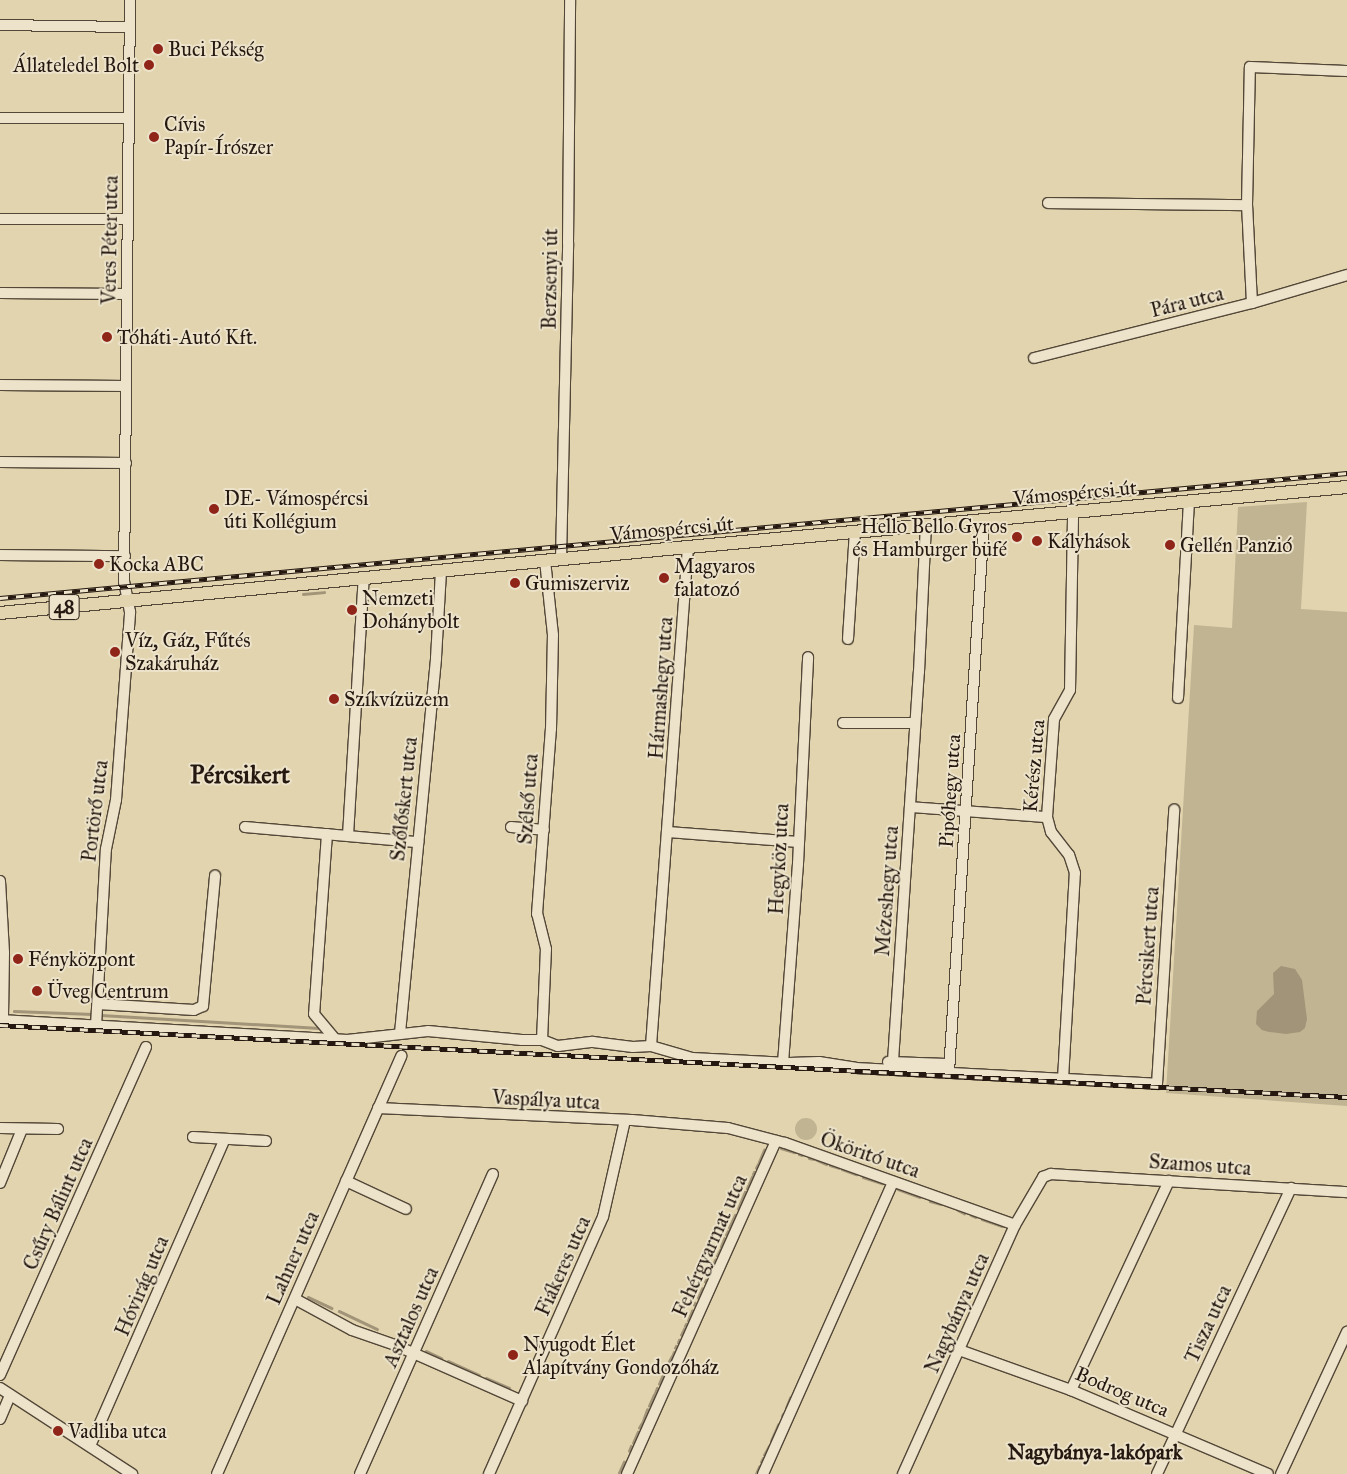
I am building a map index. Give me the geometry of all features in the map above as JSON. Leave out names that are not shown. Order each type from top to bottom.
[{"type":"main road","name":"Vámospércsi út","points":[[0,613],[545,560],[1347,487]]},
{"type":"street","name":"Veres Péter utca","points":[[128,601],[124,584],[130,0]]},
{"type":"street","name":"Berzsenyi út","points":[[561,559],[568,262],[570,0]]},
{"type":"street","points":[[0,25],[130,27]]},
{"type":"street","points":[[1252,303],[1247,205],[1250,68],[1347,71]]},
{"type":"street","points":[[0,118],[129,118]]},
{"type":"street","points":[[1048,203],[1247,205]]},
{"type":"street","points":[[0,219],[128,219]]},
{"type":"street","name":"Pára utca","points":[[1034,358],[1252,303],[1347,276]]},
{"type":"street","points":[[0,293],[127,294]]},
{"type":"street","points":[[0,386],[126,386]]},
{"type":"street","points":[[0,462],[126,463]]},
{"type":"street","points":[[1178,698],[1189,502]]},
{"type":"street","name":"Kérész utca","points":[[1063,1079],[1075,873],[1071,858],[1051,832],[1046,817],[1054,719],[1070,690],[1073,512]]},
{"type":"street","name":"Pipóhegy utca","points":[[949,1068],[984,520]]},
{"type":"street","name":"Mézeshegy utca","points":[[893,1061],[926,525]]},
{"type":"street","points":[[848,639],[855,532]]},
{"type":"street","name":"Hármashegy utca","points":[[651,1046],[688,547]]},
{"type":"street","points":[[0,555],[125,556]]},
{"type":"street","name":"Szélső utca","points":[[542,1040],[546,949],[537,914],[551,729],[553,635],[545,560]]},
{"type":"street","name":"Szőlőskert utca","points":[[400,1032],[436,658],[442,570]]},
{"type":"street","points":[[348,835],[364,577]]},
{"type":"street","name":"Portörő utca","points":[[96,1026],[106,848],[116,804],[123,726],[130,612],[128,601]]},
{"type":"street","name":"Hegyköz utca","points":[[783,1063],[799,842],[808,657]]},
{"type":"street","points":[[843,723],[915,723]]},
{"type":"street","points":[[910,807],[1046,817]]},
{"type":"street","name":"Pércsikert utca","points":[[1063,1079],[1157,1084],[1174,810]]},
{"type":"street","points":[[245,827],[418,842]]},
{"type":"street","points":[[511,827],[544,830]]},
{"type":"street","points":[[668,832],[799,842]]},
{"type":"street","points":[[327,834],[314,1014],[336,1039]]},
{"type":"street","points":[[98,1004],[194,1010],[203,1006],[215,876]]},
{"type":"street","points":[[0,881],[4,953],[1,1020],[357,1040],[400,1032],[428,1031],[517,1040],[542,1040],[562,1046],[593,1042],[651,1046],[683,1057],[783,1063],[819,1062],[874,1068],[949,1068]]},
{"type":"street","name":"Csűry Bálint utca","points":[[0,1375],[146,1046]]},
{"type":"street","name":"Lahner utca","points":[[217,1474],[401,1056]]},
{"type":"street","points":[[874,1068],[893,1061],[1063,1079]]},
{"type":"street","name":"Vaspálya utca","points":[[378,1108],[712,1126]]},
{"type":"street","name":"Fiákeres utca","points":[[490,1474],[605,1213],[625,1120]]},
{"type":"street","name":"Ököritó utca","points":[[712,1126],[741,1130],[776,1141],[1015,1225]]},
{"type":"street","points":[[0,1128],[58,1130]]},
{"type":"street","points":[[0,1183],[22,1129]]},
{"type":"street","points":[[193,1137],[266,1141]]},
{"type":"street","name":"Hóvirág utca","points":[[90,1446],[224,1139]]},
{"type":"street","name":"Fehérgyarmat utca","points":[[627,1474],[776,1141]]},
{"type":"street","name":"Asztalos utca","points":[[360,1474],[493,1174]]},
{"type":"street","name":"Szamos utca","points":[[1051,1174],[1347,1192]]},
{"type":"street","name":"Nagybánya utca","points":[[903,1474],[1015,1225],[1041,1179],[1051,1174]]},
{"type":"street","points":[[346,1181],[406,1209]]},
{"type":"street","points":[[1071,1390],[1169,1181]]},
{"type":"street","points":[[763,1474],[892,1182]]},
{"type":"street","name":"Tisza utca","points":[[1157,1474],[1291,1188]]},
{"type":"street","points":[[295,1299],[352,1330],[414,1354],[522,1401]]},
{"type":"street","points":[[1281,1474],[1347,1332]]},
{"type":"street","name":"Bodrog utca","points":[[960,1350],[1071,1390],[1268,1474]]},
{"type":"street","points":[[0,1388],[132,1474]]},
{"type":"street","points":[[0,1419],[10,1395]]},
{"type":"shaded area","points":[[1307,502],[1301,609],[1347,612],[1347,1106],[1166,1093],[1194,625],[1232,628],[1238,507]]},
{"type":"shaded area","points":[[1281,966],[1295,969],[1302,980],[1307,1019],[1305,1028],[1300,1032],[1286,1034],[1269,1032],[1262,1030],[1256,1024],[1257,1011],[1274,994],[1273,973]]},
{"type":"shaded area","points":[[806,1118],[814,1121],[817,1129],[814,1137],[806,1140],[798,1137],[795,1129],[798,1121]]},
{"type":"waterway","points":[[303,594],[324,592]]},
{"type":"waterway","points":[[14,1011],[92,1014]]},
{"type":"waterway","points":[[101,1015],[319,1028]]},
{"type":"waterway","points":[[781,1148],[794,1152]]},
{"type":"waterway","points":[[759,1162],[764,1150]]},
{"type":"waterway","points":[[809,1158],[814,1159]]},
{"type":"waterway","points":[[817,1160],[826,1164]]},
{"type":"waterway","points":[[756,1168],[758,1164]]},
{"type":"waterway","points":[[830,1165],[839,1168]]},
{"type":"waterway","points":[[842,1169],[856,1174]]},
{"type":"waterway","points":[[749,1184],[752,1177]]},
{"type":"waterway","points":[[863,1177],[882,1183]]},
{"type":"waterway","points":[[898,1189],[920,1197]]},
{"type":"waterway","points":[[738,1209],[745,1192]]},
{"type":"waterway","points":[[930,1201],[941,1204]]},
{"type":"waterway","points":[[958,1210],[964,1213]]},
{"type":"waterway","points":[[729,1228],[735,1215]]},
{"type":"waterway","points":[[971,1215],[976,1217]]},
{"type":"waterway","points":[[982,1219],[1002,1226]]},
{"type":"waterway","points":[[726,1235],[728,1231]]},
{"type":"waterway","points":[[721,1247],[724,1239]]},
{"type":"waterway","points":[[717,1256],[720,1250]]},
{"type":"waterway","points":[[711,1268],[715,1260]]},
{"type":"waterway","points":[[708,1276],[710,1270]]},
{"type":"waterway","points":[[698,1298],[702,1289]]},
{"type":"waterway","points":[[308,1297],[332,1308]]},
{"type":"waterway","points":[[339,1311],[377,1329]]},
{"type":"waterway","points":[[688,1321],[692,1311]]},
{"type":"waterway","points":[[681,1335],[684,1329]]},
{"type":"waterway","points":[[426,1351],[441,1358]]},
{"type":"waterway","points":[[667,1365],[672,1356]]},
{"type":"waterway","points":[[448,1361],[479,1375]]},
{"type":"waterway","points":[[663,1375],[666,1369]]},
{"type":"waterway","points":[[659,1384],[662,1377]]},
{"type":"waterway","points":[[486,1378],[509,1388]]},
{"type":"waterway","points":[[655,1393],[657,1388]]},
{"type":"waterway","points":[[649,1406],[654,1395]]},
{"type":"waterway","points":[[786,1408],[790,1398]]},
{"type":"waterway","points":[[643,1421],[647,1410]]},
{"type":"waterway","points":[[639,1428],[642,1423]]},
{"type":"waterway","points":[[775,1432],[778,1425]]},
{"type":"waterway","points":[[633,1443],[638,1432]]},
{"type":"waterway","points":[[771,1441],[774,1434]]},
{"type":"waterway","points":[[629,1451],[631,1446]]},
{"type":"waterway","points":[[764,1455],[769,1446]]},
{"type":"waterway","points":[[761,1462],[763,1458]]},
{"type":"waterway","points":[[619,1473],[624,1462]]},
{"type":"waterway","points":[[756,1474],[759,1467]]},
{"type":"railway","points":[[0,598],[1347,473]]},
{"type":"railway","points":[[0,1025],[1347,1097]]},
{"type":"place","name":"Buci Pékség","points":[[158,49]]},
{"type":"place","name":"Állateledel Bolt","points":[[149,65]]},
{"type":"place","name":"Cívis Papír-Írószer","points":[[154,137]]},
{"type":"place","name":"Tóháti-Autó Kft.","points":[[107,337]]},
{"type":"place","name":"DE- Vámospércsi úti Kollégium","points":[[214,509]]},
{"type":"place","name":"Hello Bello Gyros és Hamburger büfé","points":[[1017,537]]},
{"type":"place","name":"Kályhások","points":[[1037,541]]},
{"type":"place","name":"Gellén Panzió","points":[[1170,545]]},
{"type":"place","name":"Kocka ABC","points":[[99,564]]},
{"type":"place","name":"Magyaros falatozó","points":[[664,578]]},
{"type":"place","name":"Gumiszerviz","points":[[515,583]]},
{"type":"place","name":"Nemzeti Dohánybolt","points":[[352,610]]},
{"type":"place","name":"Víz, Gáz, Fűtés Szakáruház","points":[[115,652]]},
{"type":"place","name":"Szíkvízüzem","points":[[334,699]]},
{"type":"place","name":"Fényközpont","points":[[18,959]]},
{"type":"place","name":"Üveg Centrum","points":[[37,991]]},
{"type":"place","name":"Nyugodt Élet Alapítvány Gondozóház","points":[[513,1355]]},
{"type":"place","name":"Vadliba utca","points":[[58,1431]]},
{"type":"district","name":"Pércsikert","points":[[240,775]]},
{"type":"district","name":"Nagybánya-lakópark","points":[[1095,1452]]}]
